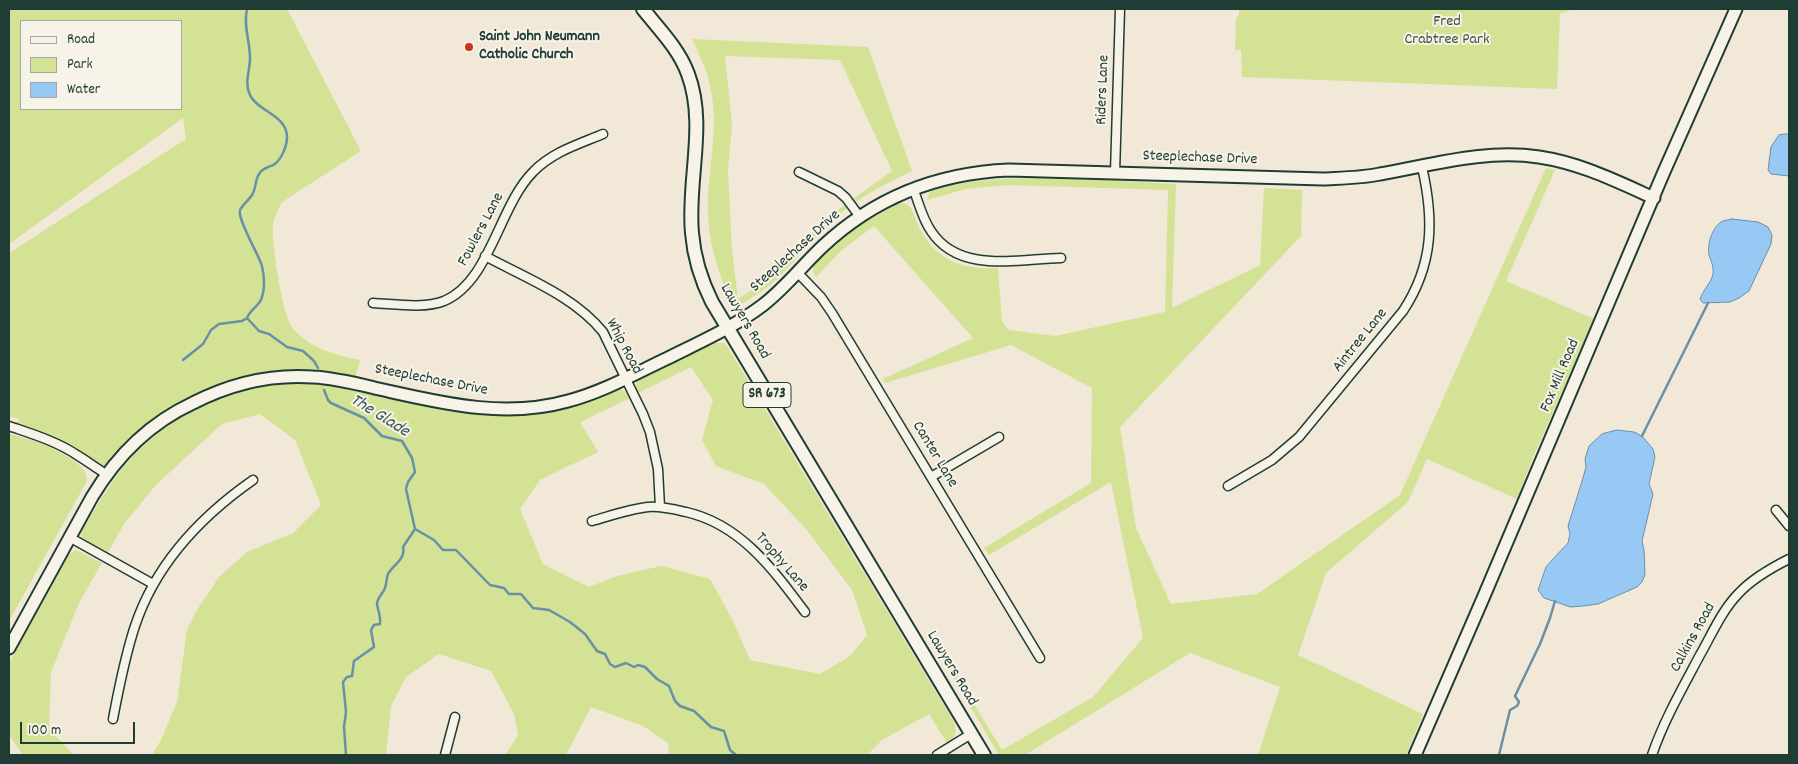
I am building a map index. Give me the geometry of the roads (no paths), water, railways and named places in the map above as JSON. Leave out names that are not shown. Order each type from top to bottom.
[{"type":"main road","name":"Lawyers Road","points":[[643,9],[681,59],[693,88],[697,117],[692,215],[694,252],[704,285],[727,329],[984,755]]},
{"type":"street","name":"Riders Lane","points":[[1115,173],[1120,9]]},
{"type":"street","name":"Fox Mill Road","points":[[1415,755],[1736,9]]},
{"type":"street","name":"Fowlers Lane","points":[[373,303],[422,305],[443,302],[452,297],[474,277],[519,191],[532,172],[553,156],[603,134]]},
{"type":"street","name":"Steeplechase Drive","points":[[9,648],[69,537],[106,474],[121,456],[147,432],[185,406],[224,389],[265,379],[288,377],[318,377],[355,383],[462,407],[504,410],[568,402],[625,378],[727,329],[764,305],[822,247],[860,217],[893,197],[913,188],[956,176],[985,171],[1009,170],[1323,179],[1364,177],[1492,155],[1538,157],[1563,161],[1596,172],[1654,198]]},
{"type":"street","name":"Aintree Lane","points":[[1228,486],[1272,460],[1299,437],[1410,300],[1425,266],[1430,240],[1428,193],[1422,167]]},
{"type":"street","points":[[799,172],[838,191],[846,198],[860,217]]},
{"type":"street","points":[[913,188],[930,230],[945,247],[955,253],[976,260],[995,261],[1061,258]]},
{"type":"street","name":"Whip Road","points":[[485,256],[572,302],[584,311],[603,332],[650,432],[658,469],[660,507]]},
{"type":"street","name":"Canter Lane","points":[[797,272],[832,313],[1040,658]]},
{"type":"street","points":[[9,426],[56,444],[76,454],[106,474]]},
{"type":"street","points":[[931,477],[999,438]]},
{"type":"street","points":[[113,718],[129,647],[136,624],[153,584],[168,561],[197,526],[216,508],[253,480]]},
{"type":"street","name":"Trophy Lane","points":[[592,521],[637,509],[660,507],[697,514],[719,523],[732,531],[757,552],[805,612]]},
{"type":"street","points":[[1776,510],[1789,526]]},
{"type":"street","points":[[69,537],[153,584]]},
{"type":"street","name":"Calkins Road","points":[[1652,755],[1664,724],[1686,680],[1729,604],[1755,578],[1789,558]]},
{"type":"street","points":[[445,755],[455,716]]},
{"type":"street","points":[[937,755],[971,734]]},
{"type":"water","points":[[1789,134],[1789,176],[1771,174],[1768,170],[1771,147],[1779,135]]},
{"type":"water","points":[[1732,219],[1758,222],[1768,227],[1772,235],[1771,244],[1749,291],[1730,302],[1703,303],[1700,299],[1713,274],[1713,266],[1709,255],[1711,237],[1715,228],[1721,222]]},
{"type":"water","points":[[1617,430],[1634,432],[1642,436],[1653,449],[1655,457],[1649,484],[1653,494],[1642,541],[1645,575],[1642,582],[1637,587],[1598,604],[1570,607],[1544,598],[1538,590],[1546,567],[1568,543],[1570,534],[1568,526],[1586,467],[1585,459],[1589,446],[1602,434]]},
{"type":"waterway","name":"The Glade","points":[[247,9],[246,21],[250,52],[248,90],[259,105],[282,123],[287,137],[280,159],[260,172],[251,197],[240,210],[242,221],[262,266],[264,277],[264,290],[261,300],[247,318]]},
{"type":"waterway","points":[[1642,436],[1708,303]]},
{"type":"waterway","name":"The Glade","points":[[247,318],[259,331],[269,334],[287,347],[303,351],[314,361],[318,368]]},
{"type":"waterway","points":[[183,360],[203,344],[211,330],[219,324],[242,321],[247,318]]},
{"type":"waterway","name":"The Glade","points":[[324,390],[331,403],[364,418],[382,436],[402,441],[412,458],[415,472],[408,482],[406,489],[415,529],[434,540],[443,550],[456,550],[490,585],[504,588],[509,594],[521,594],[533,608],[549,610],[570,622],[585,634],[597,651],[605,654],[610,664],[615,667],[626,663],[634,667],[638,665],[645,667],[657,679],[669,686],[675,701],[680,706],[694,711],[711,727],[724,731],[730,750],[736,755]]},
{"type":"waterway","points":[[346,755],[344,727],[346,712],[343,682],[347,677],[352,676],[354,661],[374,647],[371,630],[374,625],[380,624],[378,600],[385,588],[388,574],[403,555],[403,547],[415,529]]},
{"type":"waterway","points":[[1499,755],[1510,710],[1517,706],[1519,702],[1515,696],[1540,644],[1555,601]]},
{"type":"place","name":"Saint John Neumann Catholic Church","points":[[469,47]]},
{"type":"park label","name":"Fred Crabtree Park","points":[[1447,32]]}]
